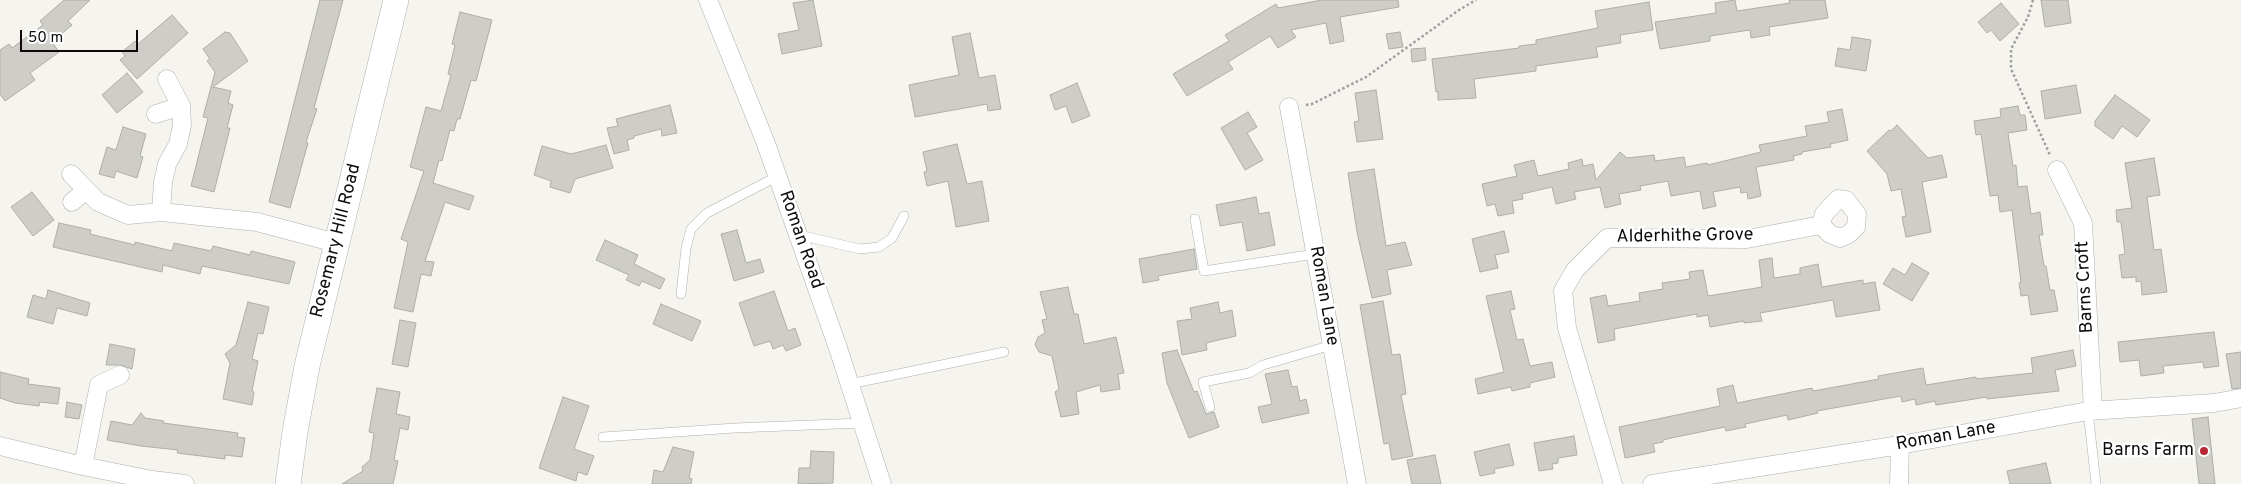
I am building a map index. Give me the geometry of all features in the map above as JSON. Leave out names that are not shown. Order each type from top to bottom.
[{"type":"main road","name":"Rosemary Hill Road","points":[[288,484],[307,366],[396,0]]},
{"type":"street","name":"Roman Road","points":[[708,0],[778,176],[850,384],[882,484]]},
{"type":"street","points":[[161,212],[162,182],[167,164],[178,144],[182,125],[181,106],[167,79]]},
{"type":"street","points":[[156,114],[181,106]]},
{"type":"street","name":"Roman Lane","points":[[1289,107],[1357,484]]},
{"type":"street","name":"Barns Croft","points":[[2057,170],[2082,223],[2091,411]]},
{"type":"street","points":[[71,174],[78,197],[98,202],[128,215],[161,212],[257,222],[336,243]]},
{"type":"street","name":"Alderhithe Grove","points":[[1613,484],[1567,328],[1564,291],[1575,270],[1607,238],[1747,238],[1822,225]]},
{"type":"street","points":[[83,466],[100,385],[120,375]]},
{"type":"street","name":"Roman Lane","points":[[1652,484],[1900,445],[2091,411],[2214,402],[2241,398]]},
{"type":"street","points":[[1899,484],[1900,445]]},
{"type":"street","points":[[0,446],[83,466],[152,480],[185,484]]},
{"type":"lane","points":[[681,294],[686,248],[692,229],[707,213],[778,176]]},
{"type":"lane","points":[[799,235],[860,249],[879,247],[892,238],[904,216]]},
{"type":"lane","points":[[1195,219],[1204,271],[1315,254]]},
{"type":"lane","points":[[1210,407],[1203,382],[1249,373],[1263,365],[1332,345]]},
{"type":"lane","points":[[850,384],[1004,352]]},
{"type":"lane","points":[[2091,411],[2096,484]]},
{"type":"lane","points":[[603,437],[735,428],[862,423]]},
{"type":"path","points":[[1289,107],[1312,104],[1366,77],[1459,10],[1476,0]]},
{"type":"path","points":[[2033,0],[2028,17],[2011,50],[2011,70],[2057,170]]},
{"type":"building","points":[[64,0],[90,0],[68,21],[72,25],[52,42],[59,52],[30,73],[35,80],[5,101],[0,94],[0,50],[9,44],[12,48],[43,25],[40,21]]},
{"type":"building","points":[[320,0],[343,0],[314,108],[317,109],[306,142],[308,143],[290,208],[269,202]]},
{"type":"building","points":[[813,0],[822,46],[782,54],[778,34],[799,30],[793,3]]},
{"type":"building","points":[[1322,0],[1398,0],[1399,7],[1340,17],[1344,41],[1330,44],[1326,23],[1291,30],[1296,37],[1278,48],[1270,36],[1228,62],[1233,69],[1187,96],[1173,74],[1229,41],[1225,35],[1276,4],[1278,8]]},
{"type":"building","points":[[1735,0],[1737,11],[1790,3],[1789,0],[1825,0],[1828,18],[1769,27],[1770,35],[1751,38],[1750,30],[1710,36],[1710,41],[1660,49],[1655,22],[1716,13],[1715,3]]},
{"type":"building","points":[[2041,0],[2068,0],[2071,23],[2045,27]]},
{"type":"building","points":[[1649,2],[1653,30],[1620,35],[1621,43],[1596,47],[1598,57],[1536,66],[1536,71],[1474,79],[1476,98],[1438,100],[1432,59],[1519,48],[1519,46],[1536,44],[1536,40],[1598,28],[1595,11]]},
{"type":"building","points":[[2001,3],[2019,24],[2000,41],[1991,30],[1987,33],[1978,22]]},
{"type":"building","points":[[460,12],[492,20],[476,81],[471,80],[460,119],[457,119],[454,131],[450,130],[442,161],[439,160],[433,183],[474,196],[469,210],[445,202],[425,261],[434,262],[431,276],[421,274],[413,312],[394,308],[408,242],[401,239],[424,171],[410,167],[426,107],[441,111],[451,75],[448,74],[455,45],[452,44]]},
{"type":"building","points":[[172,15],[188,33],[137,79],[120,60],[125,56],[122,52],[135,41],[138,44]]},
{"type":"building","points":[[225,32],[230,33],[248,61],[213,87],[231,91],[228,103],[233,105],[227,128],[230,128],[214,192],[191,186],[208,118],[203,117],[215,72],[207,61],[210,59],[203,49]]},
{"type":"building","points":[[1400,32],[1403,47],[1389,49],[1386,34]]},
{"type":"building","points":[[970,33],[979,78],[995,75],[1001,109],[988,111],[987,104],[915,117],[909,85],[959,75],[952,37]]},
{"type":"building","points":[[1852,37],[1871,40],[1866,71],[1835,66],[1838,48],[1850,50]]},
{"type":"building","points":[[1425,48],[1426,60],[1412,62],[1411,49]]},
{"type":"building","points":[[127,73],[143,92],[117,113],[102,95]]},
{"type":"building","points":[[1077,83],[1090,116],[1072,123],[1066,106],[1055,110],[1050,95]]},
{"type":"building","points":[[2076,85],[2081,113],[2045,119],[2041,91]]},
{"type":"building","points":[[1376,90],[1383,139],[1357,142],[1354,122],[1359,121],[1355,93]]},
{"type":"building","points":[[2115,95],[2150,120],[2137,137],[2122,126],[2113,139],[2095,126],[2095,121]]},
{"type":"building","points":[[670,105],[677,133],[662,136],[661,129],[634,136],[634,138],[627,140],[629,150],[614,154],[607,128],[618,126],[616,119]]},
{"type":"building","points":[[2018,106],[2020,115],[2025,115],[2027,130],[2008,133],[2013,166],[2016,165],[2018,187],[2027,186],[2031,214],[2040,212],[2043,235],[2039,235],[2044,266],[2046,266],[2050,290],[2054,290],[2058,311],[2031,315],[2028,295],[2021,296],[2012,210],[2000,212],[1998,195],[1990,196],[1981,134],[1976,135],[1974,121],[2001,117],[2000,109]]},
{"type":"building","points":[[1842,109],[1848,140],[1830,144],[1831,147],[1802,152],[1802,154],[1793,156],[1794,160],[1756,167],[1761,196],[1748,199],[1747,192],[1741,193],[1740,187],[1713,192],[1716,206],[1703,209],[1700,191],[1671,196],[1668,181],[1640,186],[1641,190],[1619,194],[1621,204],[1605,208],[1600,187],[1574,192],[1576,199],[1556,204],[1552,187],[1522,194],[1523,199],[1512,201],[1514,213],[1498,216],[1495,204],[1487,206],[1482,184],[1517,176],[1514,165],[1534,160],[1538,176],[1569,169],[1568,163],[1582,159],[1583,166],[1593,164],[1596,180],[1620,152],[1627,158],[1654,155],[1655,161],[1684,157],[1686,167],[1707,163],[1708,165],[1761,152],[1759,145],[1807,136],[1805,126],[1829,122],[1827,112]]},
{"type":"building","points":[[1248,112],[1257,127],[1247,133],[1263,160],[1245,170],[1221,128]]},
{"type":"building","points":[[1897,125],[1928,158],[1942,155],[1947,177],[1922,182],[1931,232],[1906,237],[1902,217],[1906,216],[1901,189],[1891,191],[1887,174],[1867,151]]},
{"type":"building","points":[[123,127],[146,134],[140,156],[143,157],[137,178],[116,171],[114,178],[99,174],[107,147],[116,150]]},
{"type":"building","points":[[957,144],[967,184],[982,181],[989,221],[956,227],[948,181],[927,186],[924,172],[927,171],[923,152]]},
{"type":"building","points":[[606,145],[613,168],[575,179],[570,193],[550,187],[551,181],[534,175],[542,146],[571,154]]},
{"type":"building","points":[[2154,158],[2160,195],[2147,197],[2154,250],[2161,249],[2167,292],[2142,295],[2141,281],[2136,282],[2136,277],[2122,278],[2119,255],[2125,254],[2121,222],[2117,222],[2116,210],[2132,208],[2125,163]]},
{"type":"building","points":[[1374,169],[1386,246],[1405,242],[1412,265],[1387,270],[1391,294],[1372,298],[1357,232],[1348,173]]},
{"type":"building","points":[[32,192],[54,220],[33,236],[11,207]]},
{"type":"building","points":[[1256,197],[1259,214],[1269,212],[1275,245],[1247,251],[1242,222],[1220,226],[1216,205]]},
{"type":"building","points":[[59,223],[91,230],[90,234],[135,245],[135,242],[172,251],[174,243],[211,251],[213,246],[250,255],[251,251],[295,262],[289,284],[202,266],[200,274],[163,265],[162,272],[53,247]]},
{"type":"building","points":[[737,230],[746,263],[760,259],[764,272],[734,281],[721,234]]},
{"type":"building","points":[[1504,231],[1509,252],[1495,255],[1498,268],[1480,272],[1472,239]]},
{"type":"building","points":[[605,240],[638,255],[634,264],[665,279],[660,289],[642,281],[639,286],[626,280],[629,275],[596,260]]},
{"type":"building","points":[[1194,249],[1197,269],[1158,276],[1159,280],[1143,283],[1139,259]]},
{"type":"building","points":[[1772,258],[1774,278],[1800,274],[1800,268],[1818,264],[1822,287],[1863,280],[1863,284],[1875,282],[1880,310],[1836,317],[1833,300],[1760,313],[1762,321],[1744,323],[1744,321],[1710,327],[1708,315],[1697,317],[1697,314],[1614,329],[1615,340],[1598,343],[1590,298],[1606,295],[1608,306],[1640,301],[1639,293],[1663,289],[1662,283],[1690,279],[1689,272],[1703,270],[1708,296],[1762,287],[1759,260]]},
{"type":"building","points":[[1912,263],[1929,273],[1912,301],[1883,284],[1893,268],[1905,275]]},
{"type":"building","points":[[1068,287],[1074,314],[1078,314],[1084,344],[1116,337],[1124,373],[1118,374],[1120,389],[1101,392],[1100,385],[1076,392],[1079,414],[1061,417],[1055,392],[1059,389],[1052,356],[1039,352],[1035,345],[1038,337],[1045,333],[1042,320],[1047,319],[1040,292]]},
{"type":"building","points":[[48,290],[90,303],[87,316],[57,308],[53,324],[27,317],[33,295],[46,299]]},
{"type":"building","points":[[774,291],[788,331],[795,328],[801,345],[786,351],[783,345],[773,349],[770,341],[754,346],[739,303]]},
{"type":"building","points":[[1511,291],[1515,309],[1510,310],[1517,340],[1523,339],[1530,366],[1552,362],[1555,377],[1530,383],[1530,387],[1512,391],[1511,387],[1478,394],[1475,379],[1504,372],[1486,296]]},
{"type":"building","points":[[1383,301],[1392,355],[1400,354],[1406,394],[1401,395],[1413,456],[1392,460],[1389,443],[1384,444],[1360,305]]},
{"type":"building","points":[[248,302],[269,307],[263,334],[258,333],[252,359],[258,361],[252,391],[254,392],[252,405],[223,399],[230,363],[225,354],[236,345]]},
{"type":"building","points":[[1218,302],[1220,313],[1232,310],[1236,336],[1206,343],[1207,350],[1182,355],[1177,321],[1192,319],[1190,308]]},
{"type":"building","points":[[661,304],[701,321],[692,341],[653,324]]},
{"type":"building","points":[[400,320],[416,323],[408,367],[392,364]]},
{"type":"building","points":[[2214,332],[2219,366],[2204,368],[2203,362],[2163,366],[2164,373],[2141,376],[2139,360],[2120,362],[2118,342]]},
{"type":"building","points":[[110,344],[135,349],[132,369],[121,365],[106,365]]},
{"type":"building","points":[[1177,350],[1194,392],[1197,391],[1206,414],[1214,412],[1219,427],[1189,438],[1167,383],[1162,353]]},
{"type":"building","points":[[2073,350],[2076,366],[2055,370],[2059,391],[1987,399],[1987,397],[1936,405],[1935,401],[1916,405],[1915,399],[1902,402],[1901,396],[1817,411],[1818,413],[1788,420],[1787,415],[1745,424],[1746,427],[1726,431],[1725,427],[1671,438],[1653,444],[1655,452],[1625,458],[1619,427],[1720,406],[1717,389],[1733,385],[1737,403],[1812,388],[1813,391],[1879,379],[1878,376],[1923,368],[1926,385],[1976,377],[1976,379],[2033,373],[2031,358]]},
{"type":"building","points":[[2241,352],[2241,388],[2232,389],[2226,354]]},
{"type":"building","points":[[1288,370],[1292,387],[1297,386],[1300,401],[1306,399],[1309,413],[1262,423],[1258,407],[1272,404],[1265,374]]},
{"type":"building","points":[[0,372],[29,379],[28,384],[60,388],[58,404],[40,402],[39,406],[15,403],[0,398]]},
{"type":"building","points":[[377,388],[400,392],[396,414],[410,417],[408,430],[400,428],[394,460],[398,461],[393,484],[342,484],[363,471],[362,467],[370,460],[374,433],[369,432]]},
{"type":"building","points":[[563,397],[589,406],[574,449],[594,456],[587,475],[578,472],[576,481],[539,468]]},
{"type":"building","points":[[67,402],[82,405],[79,419],[65,417]]},
{"type":"building","points":[[141,413],[145,418],[164,421],[163,423],[238,433],[237,437],[245,438],[242,457],[225,455],[225,459],[177,453],[178,450],[107,440],[111,421],[132,425]]},
{"type":"building","name":"Barns Farm","points":[[2208,417],[2215,484],[2199,484],[2192,419]]},
{"type":"building","points":[[1574,436],[1577,455],[1558,458],[1558,463],[1552,464],[1553,469],[1539,471],[1534,443]]},
{"type":"building","points":[[1509,444],[1514,465],[1494,469],[1495,473],[1480,476],[1474,452]]},
{"type":"building","points":[[673,447],[694,452],[689,478],[692,479],[691,484],[652,484],[654,470],[663,472]]},
{"type":"building","points":[[811,451],[834,452],[833,483],[798,484],[799,468],[810,468]]},
{"type":"building","points":[[1435,455],[1441,484],[1412,484],[1407,460]]},
{"type":"building","points":[[2046,463],[2051,484],[2010,484],[2007,471]]},
{"type":"place","name":"Barns Farm","points":[[2204,451]]}]
